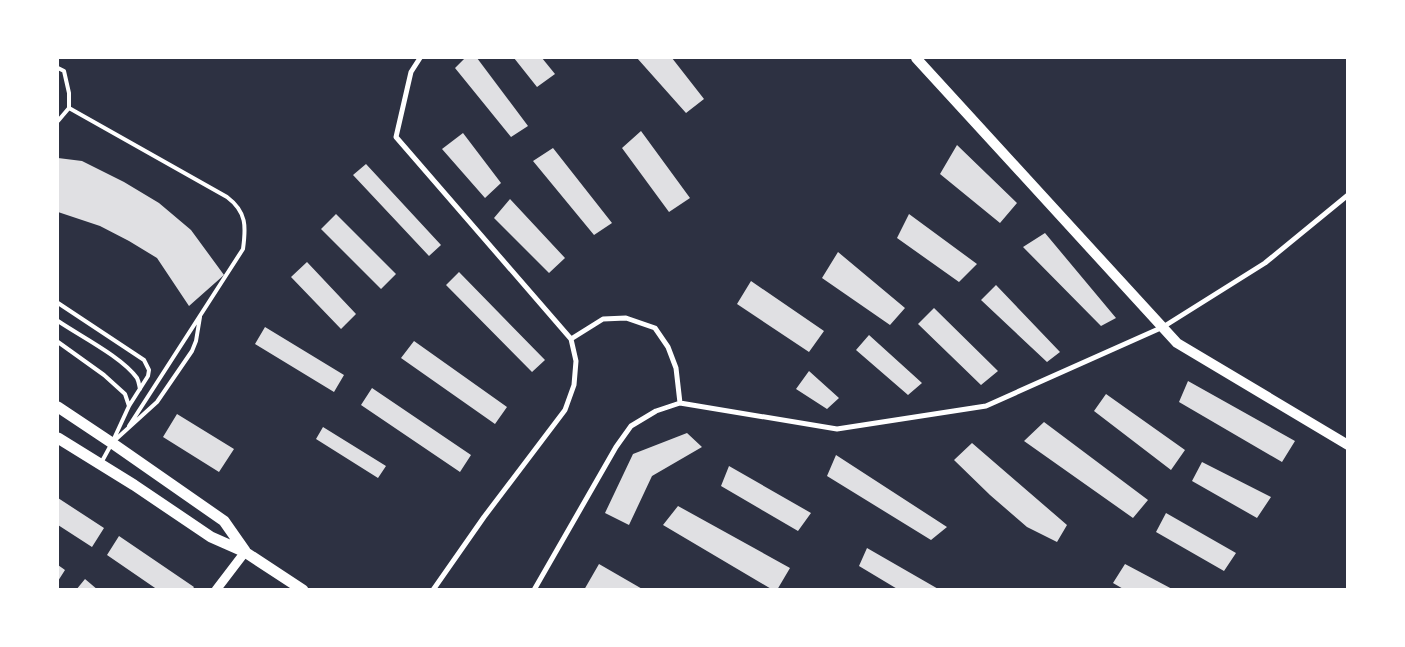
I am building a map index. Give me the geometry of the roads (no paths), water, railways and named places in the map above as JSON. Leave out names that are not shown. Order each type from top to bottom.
[{"type":"main road","points":[[916,58],[1177,343],[1348,445]]},
{"type":"main road","points":[[58,407],[224,521],[245,552]]},
{"type":"main road","points":[[58,438],[211,537],[245,552],[303,590]]},
{"type":"street","points":[[420,58],[412,72],[396,137],[571,339],[576,361],[574,385],[565,410],[484,517],[433,590]]},
{"type":"street","points":[[534,590],[616,447],[631,426],[656,411],[680,403],[837,429],[986,406],[1163,327],[1265,263],[1348,195]]},
{"type":"street","points":[[571,339],[603,319],[626,318],[655,328],[668,346],[676,368],[680,403]]},
{"type":"street","points":[[216,590],[245,552]]},
{"type":"lane","points":[[58,68],[64,71],[70,93],[69,108],[58,121]]},
{"type":"lane","points":[[69,108],[214,189],[233,202],[242,211],[246,231],[243,249],[129,426]]},
{"type":"lane","points":[[58,302],[144,360],[149,370],[148,376],[129,406],[100,464]]},
{"type":"lane","points":[[112,443],[157,402],[192,351],[201,315]]},
{"type":"lane","points":[[58,321],[131,371],[139,380],[140,389]]},
{"type":"lane","points":[[58,342],[104,374],[125,394],[129,406]]}]
